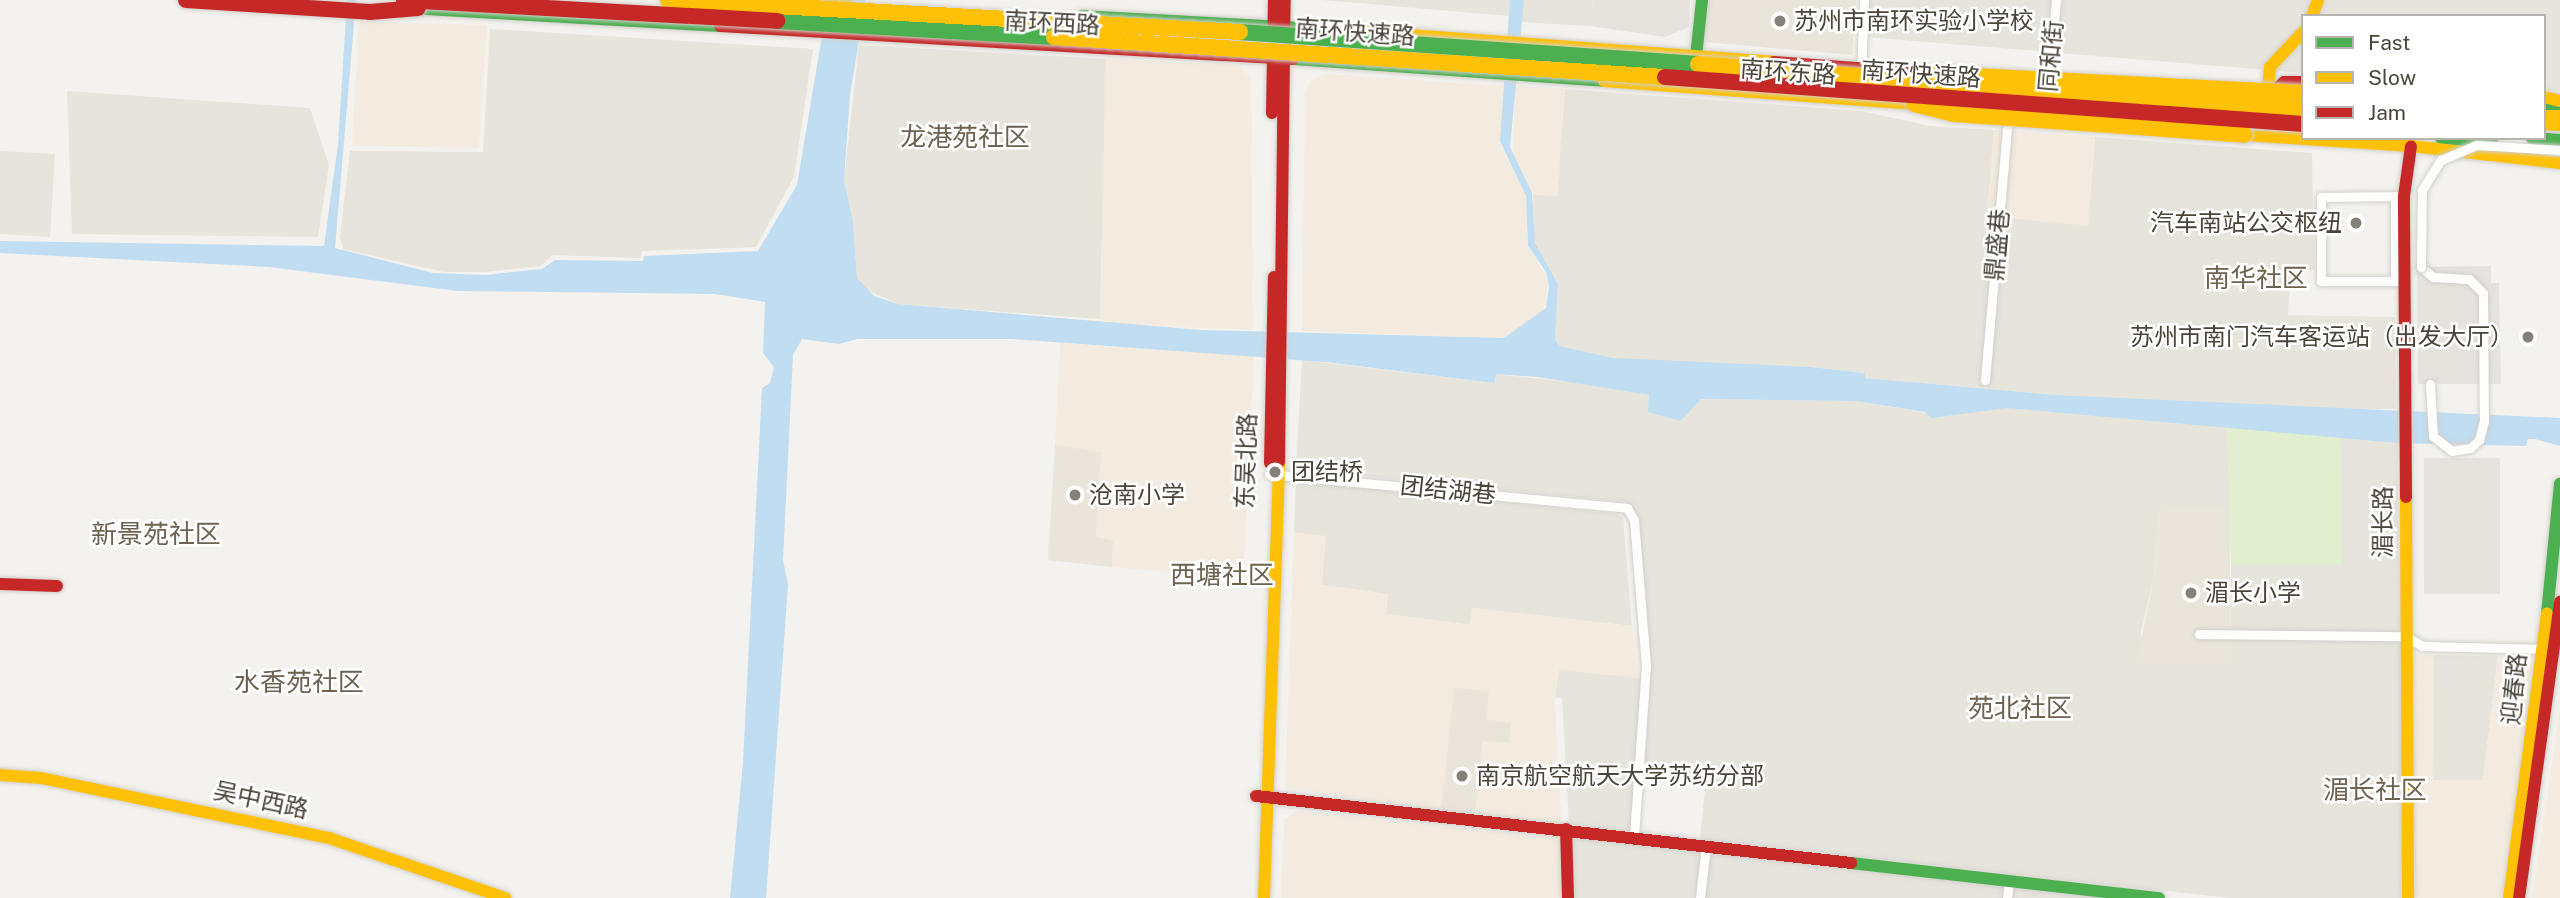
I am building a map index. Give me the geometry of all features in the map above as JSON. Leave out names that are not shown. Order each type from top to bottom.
[{"type":"main road","points":[[186,0],[370,12],[463,4]]},
{"type":"main road","name":"南环西路","points":[[285,0],[359,5],[527,8],[870,36],[1276,58]]},
{"type":"main road","name":"南环快速路","points":[[404,0],[2301,108]]},
{"type":"main road","name":"南环快速路","points":[[668,0],[1339,37],[2301,126]]},
{"type":"main road","name":"南环西路","points":[[808,0],[1278,26]]},
{"type":"main road","points":[[1273,0],[1278,26]]},
{"type":"main road","points":[[1278,26],[1286,0]]},
{"type":"main road","points":[[1693,88],[1702,0]]},
{"type":"main road","name":"南环东路","points":[[1278,26],[1697,56],[2008,110],[2301,126]]},
{"type":"main road","name":"东吴北路","points":[[1254,898],[1261,797],[1274,474],[1278,327],[1278,26]]},
{"type":"main road","points":[[2264,126],[2270,67],[2301,34]]},
{"type":"main road","name":"南环东路","points":[[1276,58],[1693,88],[2048,82],[2301,100]]},
{"type":"main road","points":[[1864,84],[1955,73],[2301,93]]},
{"type":"main road","points":[[2267,98],[2284,82],[2301,82]]},
{"type":"main road","points":[[1864,84],[1954,114],[2301,139]]},
{"type":"main road","points":[[2114,117],[2135,132],[2154,134],[2377,148],[2411,146]]},
{"type":"main road","points":[[2320,140],[2411,146],[2560,163]]},
{"type":"main road","points":[[2463,140],[2560,149]]},
{"type":"main road","name":"湄长路","points":[[2408,898],[2406,404],[2400,197],[2411,146]]},
{"type":"main road","name":"迎春路","points":[[2519,898],[2548,649],[2560,484]]},
{"type":"main road","points":[[0,584],[57,586]]},
{"type":"main road","name":"迎春路","points":[[2509,898],[2548,649],[2560,602]]},
{"type":"main road","name":"吴中西路","points":[[0,775],[41,778],[332,839],[481,898]]},
{"type":"main road","name":"吴中西路","points":[[0,783],[40,787],[320,844],[462,891],[505,898]]},
{"type":"main road","points":[[1261,797],[1566,829],[2159,898]]},
{"type":"main road","name":"东吴北路","points":[[1261,797],[1264,898]]},
{"type":"main road","points":[[1566,829],[1568,898]]},
{"type":"street","points":[[1864,0],[1864,84]]},
{"type":"street","name":"同和街","points":[[2046,112],[2056,0]]},
{"type":"street","name":"鼎盛巷","points":[[1985,380],[2008,110]]},
{"type":"street","points":[[2430,384],[2429,405],[2437,442],[2452,451],[2470,448],[2484,428],[2481,288],[2469,279],[2430,276],[2421,267],[2422,190],[2441,160],[2477,145],[2560,149]]},
{"type":"street","points":[[2321,197],[2400,197],[2395,281],[2321,281],[2321,197]]},
{"type":"street","name":"团结湖巷","points":[[1274,474],[1627,508],[1634,520],[1646,665],[1634,837]]},
{"type":"street","points":[[2199,634],[2405,636],[2421,646],[2548,649]]},
{"type":"street","points":[[1700,898],[1706,845]]},
{"type":"street","points":[[2007,898],[2009,881]]},
{"type":"shaded area","points":[[1322,0],[1510,0],[1509,16]]},
{"type":"shaded area","points":[[1524,0],[1594,0],[1590,26],[1520,22]]},
{"type":"shaded area","points":[[1594,0],[1690,0],[1689,27],[1665,37],[1590,26]]},
{"type":"shaded area","name":"苏州市南环实验小学校","points":[[1707,0],[1856,0],[1852,55],[1703,42]]},
{"type":"shaded area","points":[[1869,0],[2560,0],[2560,90],[2546,92],[2546,14],[2301,14],[2301,73],[1866,37]]},
{"type":"shaded area","points":[[359,22],[487,25],[479,148],[352,146]]},
{"type":"shaded area","points":[[490,29],[813,49],[794,177],[756,247],[642,251],[640,258],[553,255],[540,266],[485,272],[444,272],[343,249],[340,237],[350,151],[483,152]]},
{"type":"shaded area","points":[[859,45],[1106,59],[1100,319],[898,304],[864,289],[857,278],[853,221],[844,180]]},
{"type":"shaded area","points":[[1106,59],[1237,65],[1251,77],[1253,330],[1112,324],[1100,319]]},
{"type":"shaded area","points":[[1325,74],[1504,86],[1501,145],[1526,196],[1528,246],[1549,282],[1543,311],[1504,338],[1302,331],[1305,92],[1310,81]]},
{"type":"shaded area","points":[[1515,86],[1565,89],[1557,196],[1533,195],[1513,157]]},
{"type":"shaded area","points":[[1565,89],[1861,111],[1931,126],[1994,130],[1987,216],[2088,225],[2095,137],[2312,153],[2314,270],[2290,275],[2288,315],[2395,317],[2396,409],[2295,409],[2055,395],[1865,378],[1865,373],[1812,367],[1612,359],[1560,346],[1555,339],[1558,284],[1534,243],[1533,195],[1557,195]]},
{"type":"shaded area","points":[[67,91],[310,108],[329,165],[318,237],[72,234]]},
{"type":"shaded area","points":[[1994,130],[2095,137],[2088,226],[1987,216]]},
{"type":"shaded area","points":[[0,151],[55,154],[50,237],[0,234]]},
{"type":"shaded area","points":[[2491,266],[2491,283],[2499,283],[2501,384],[2418,384],[2417,267]]},
{"type":"shaded area","points":[[1060,343],[1254,356],[1243,578],[1112,567],[1113,540],[1096,538],[1101,452],[1055,445]]},
{"type":"shaded area","points":[[1302,360],[1494,383],[1495,374],[1582,383],[1650,395],[1681,421],[1701,399],[1855,401],[1927,413],[2007,408],[2227,426],[2230,509],[2160,507],[2154,577],[2140,635],[2230,663],[2231,564],[2341,564],[2340,437],[2397,443],[2403,898],[2230,898],[1700,839],[1706,780],[1642,775],[1637,832],[1569,824],[1562,698],[1555,698],[1559,669],[1649,679],[1626,502],[1300,470],[1296,464]]},
{"type":"shaded area","name":"沧南小学","points":[[1055,445],[1101,452],[1096,537],[1113,540],[1112,567],[1048,560]]},
{"type":"shaded area","points":[[2424,458],[2500,458],[2500,594],[2424,594]]},
{"type":"shaded area","points":[[1296,480],[1617,514],[1623,517],[1632,626],[1473,608],[1470,625],[1386,614],[1388,594],[1322,585],[1294,532]]},
{"type":"shaded area","name":"湄长小学","points":[[2160,506],[2230,509],[2230,664],[2137,662],[2154,577]]},
{"type":"shaded area","points":[[1294,532],[1326,536],[1322,585],[1388,594],[1386,614],[1470,625],[1472,608],[1632,626],[1638,678],[1559,670],[1555,698],[1561,823],[1475,813],[1489,691],[1454,688],[1441,810],[1285,788]]},
{"type":"shaded area","points":[[2410,655],[2434,655],[2433,780],[2483,780],[2498,656],[2525,658],[2532,665],[2501,898],[2416,898]]},
{"type":"shaded area","points":[[2434,655],[2498,656],[2483,780],[2433,780]]},
{"type":"shaded area","name":"南京航空航天大学苏纺分部","points":[[1454,688],[1489,691],[1486,720],[1511,723],[1509,743],[1483,741],[1475,813],[1441,810]]},
{"type":"shaded area","points":[[2560,709],[2560,898],[2532,898]]},
{"type":"shaded area","points":[[1296,811],[1558,838],[1561,898],[1281,898],[1284,819]]},
{"type":"shaded area","points":[[1572,836],[2006,886],[2004,898],[1574,898]]},
{"type":"shaded area","points":[[2012,886],[2109,898],[2010,898]]},
{"type":"green space","points":[[2227,426],[2340,437],[2342,564],[2231,564]]},
{"type":"water","points":[[347,0],[356,0],[335,248],[433,273],[485,275],[542,269],[555,260],[643,261],[644,256],[758,251],[797,185],[828,0],[866,0],[850,94],[844,180],[853,221],[857,278],[874,296],[898,304],[1201,330],[1504,338],[1546,308],[1549,286],[1546,272],[1528,246],[1526,196],[1500,141],[1510,0],[1524,0],[1510,147],[1532,193],[1535,243],[1558,284],[1555,339],[1560,346],[1612,358],[1811,367],[1865,373],[1865,378],[2055,395],[2560,418],[2560,446],[2535,439],[2528,439],[2526,446],[2397,443],[2007,408],[1931,418],[1925,412],[1855,401],[1701,399],[1681,421],[1648,412],[1649,395],[1538,377],[1496,374],[1494,383],[1325,362],[1012,339],[857,339],[839,344],[802,339],[793,355],[783,560],[788,585],[766,898],[730,898],[743,762],[762,388],[770,383],[774,367],[763,353],[765,302],[715,294],[458,291],[269,267],[0,253],[0,241],[324,246],[338,144]]},
{"type":"traffic: fast","points":[[1695,66],[1702,0]]},
{"type":"traffic: fast","points":[[409,8],[720,26]]},
{"type":"traffic: fast","points":[[1082,16],[1324,29]]},
{"type":"traffic: fast","points":[[777,21],[1054,37]]},
{"type":"traffic: fast","points":[[1240,32],[1698,64]]},
{"type":"traffic: fast","points":[[1293,59],[1604,81]]},
{"type":"traffic: fast","points":[[2546,107],[2560,108]]},
{"type":"traffic: fast","points":[[2546,139],[2560,140]]},
{"type":"traffic: fast","points":[[2466,140],[2492,142]]},
{"type":"traffic: fast","points":[[2547,614],[2560,484]]},
{"type":"traffic: fast","points":[[1851,863],[2159,898]]},
{"type":"traffic: slow","points":[[668,0],[1240,32]]},
{"type":"traffic: slow","points":[[808,0],[845,2]]},
{"type":"traffic: slow","points":[[2313,14],[2318,0]]},
{"type":"traffic: slow","points":[[1355,31],[1774,62]]},
{"type":"traffic: slow","points":[[2267,98],[2270,67],[2301,34]]},
{"type":"traffic: slow","points":[[1054,37],[1665,77]]},
{"type":"traffic: slow","points":[[1698,64],[2301,109]]},
{"type":"traffic: slow","points":[[1938,74],[2301,93]]},
{"type":"traffic: slow","points":[[1604,81],[1919,104]]},
{"type":"traffic: slow","points":[[2546,98],[2560,101]]},
{"type":"traffic: slow","points":[[1914,104],[1954,114],[2244,135]]},
{"type":"traffic: slow","points":[[2546,116],[2560,116]]},
{"type":"traffic: slow","points":[[2546,124],[2560,125]]},
{"type":"traffic: slow","points":[[2244,135],[2301,139]]},
{"type":"traffic: slow","points":[[2320,140],[2411,146],[2560,163]]},
{"type":"traffic: slow","points":[[1264,898],[1279,462]]},
{"type":"traffic: slow","points":[[2406,497],[2408,898]]},
{"type":"traffic: slow","points":[[2509,898],[2547,614]]},
{"type":"traffic: slow","points":[[0,775],[41,778],[332,839],[505,898]]},
{"type":"traffic: jam","points":[[186,0],[370,12],[418,8]]},
{"type":"traffic: jam","points":[[404,0],[777,21]]},
{"type":"traffic: jam","points":[[1272,113],[1274,0]]},
{"type":"traffic: jam","points":[[1279,462],[1285,0]]},
{"type":"traffic: jam","points":[[720,26],[1293,59]]},
{"type":"traffic: jam","points":[[1774,62],[1949,75]]},
{"type":"traffic: jam","points":[[1665,77],[2301,124]]},
{"type":"traffic: jam","points":[[2268,96],[2284,82],[2301,82]]},
{"type":"traffic: jam","points":[[2406,497],[2404,196],[2411,146]]},
{"type":"traffic: jam","points":[[1270,463],[1274,277]]},
{"type":"traffic: jam","points":[[0,584],[57,586]]},
{"type":"traffic: jam","points":[[2519,898],[2560,602]]},
{"type":"traffic: jam","points":[[1256,796],[1851,863]]},
{"type":"traffic: jam","points":[[1566,829],[1568,898]]},
{"type":"place","name":"苏州市南环实验小学校","points":[[1780,21]]},
{"type":"place","name":"汽车南站公交枢纽","points":[[2356,223]]},
{"type":"place","name":"苏州市南门汽车客运站（出发大厅）","points":[[2528,337]]},
{"type":"place","name":"团结桥","points":[[1275,472]]},
{"type":"place","name":"沧南小学","points":[[1075,495]]},
{"type":"place","name":"湄长小学","points":[[2191,593]]},
{"type":"place","name":"南京航空航天大学苏纺分部","points":[[1462,776]]},
{"type":"district","name":"龙港苑社区","points":[[965,137]]},
{"type":"district","name":"南华社区","points":[[2256,278]]},
{"type":"district","name":"新景苑社区","points":[[156,534]]},
{"type":"district","name":"西塘社区","points":[[1222,575]]},
{"type":"district","name":"水香苑社区","points":[[299,682]]},
{"type":"district","name":"苑北社区","points":[[2020,708]]},
{"type":"district","name":"湄长社区","points":[[2375,790]]}]
